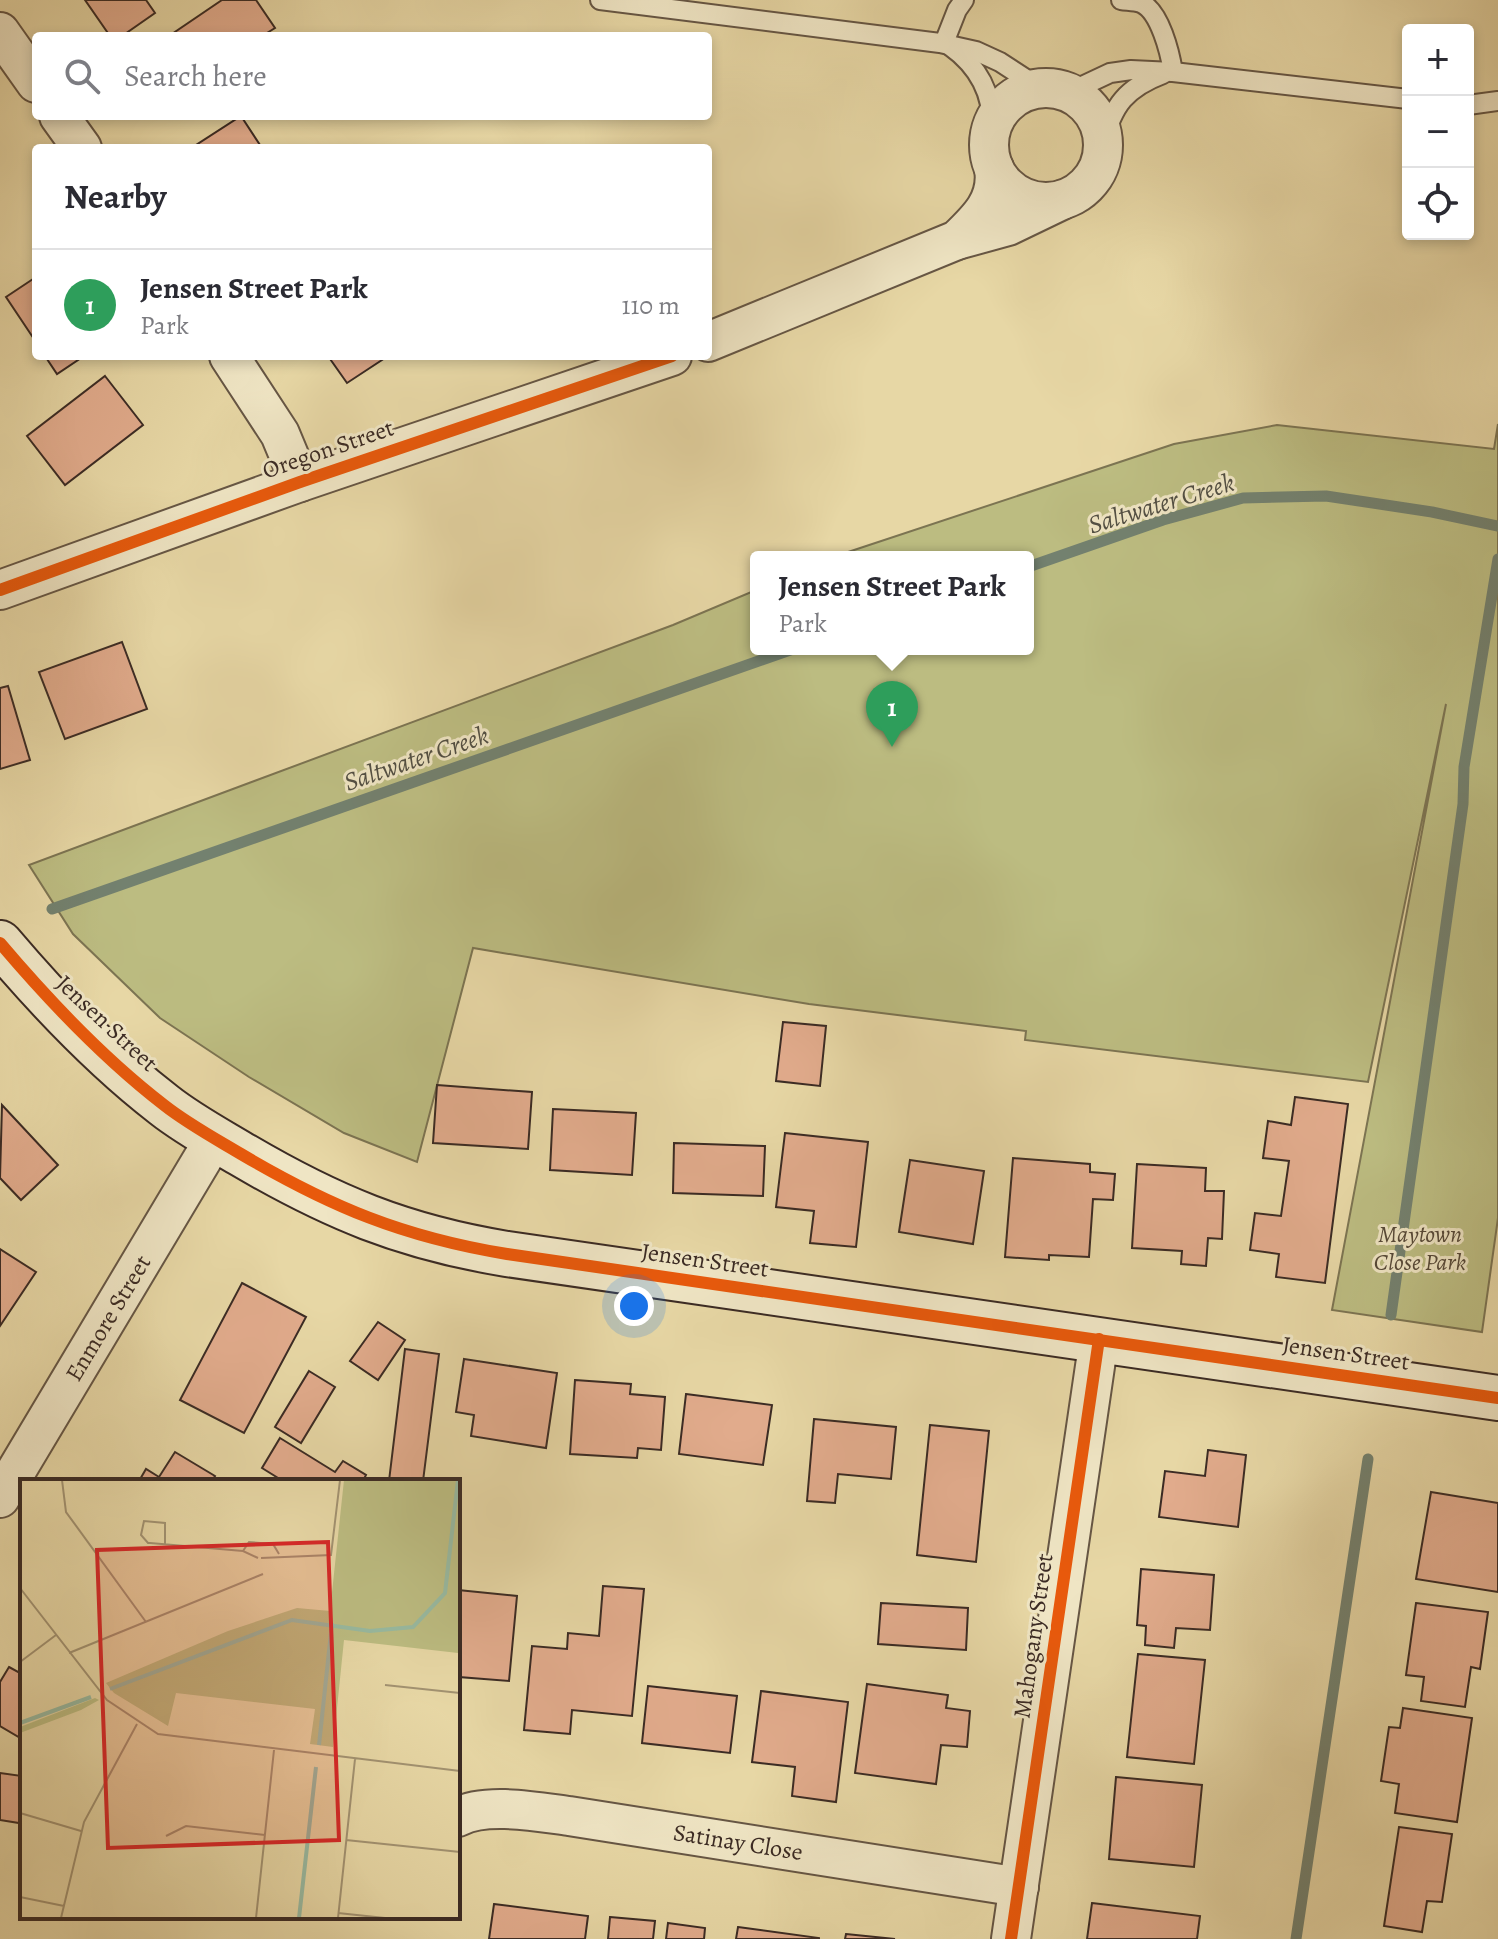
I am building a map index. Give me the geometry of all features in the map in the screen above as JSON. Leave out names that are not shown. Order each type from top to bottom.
[{"type":"street","points":[[0,32],[32,77]]},
{"type":"street","points":[[712,340],[957,240],[1008,226],[1069,197],[1094,175],[1102,154],[1102,133],[1094,114],[1079,99],[1050,89],[1022,93],[1007,104],[992,128],[990,148],[996,184],[991,199],[980,217],[957,240]]},
{"type":"street","points":[[62,120],[79,144]]},
{"type":"street","points":[[994,168],[1009,188],[1020,195],[1044,201],[1069,197]]},
{"type":"street","points":[[232,360],[280,434],[300,482]]},
{"type":"street","name":"Oregon Street","points":[[0,590],[300,482],[660,360]]},
{"type":"street","name":"Jensen Street","points":[[0,943],[65,1018],[165,1106],[287,1181],[349,1211],[452,1245],[1498,1398]]},
{"type":"street","name":"Enmore Street","points":[[0,1498],[215,1138]]},
{"type":"street","name":"Mahogany Street","points":[[1011,1939],[1099,1339]]},
{"type":"street","name":"Satinay Close","points":[[460,1816],[515,1809],[1019,1887]]},
{"type":"lane","points":[[600,0],[944,43],[976,51],[1050,89],[1083,87],[1122,70],[1173,72],[1402,98]]},
{"type":"lane","points":[[944,43],[964,0]]},
{"type":"lane","points":[[1121,0],[1139,2],[1152,13],[1165,38],[1173,72]]},
{"type":"lane","points":[[944,43],[961,55],[982,81],[990,99],[992,128]]},
{"type":"lane","points":[[1103,143],[1110,117],[1127,94],[1147,79],[1173,72]]},
{"type":"lane","points":[[1474,104],[1498,101]]},
{"type":"green space","name":"Maytown Close Park","points":[[1498,424],[1498,1218],[1482,1332],[1332,1310],[1446,704],[1368,1082],[1025,1040],[1026,1031],[809,1004],[473,948],[417,1162],[344,1133],[249,1077],[160,1018],[73,934],[29,865],[673,625],[750,593],[750,655],[1034,655],[1034,551],[851,551],[1174,444],[1277,425],[1494,449]]},
{"type":"building","points":[[85,0],[146,0],[155,13],[128,32],[107,32]]},
{"type":"building","points":[[222,0],[256,0],[275,28],[268,32],[175,32]]},
{"type":"building","points":[[235,120],[244,120],[259,144],[198,144]]},
{"type":"building","points":[[32,280],[32,336],[6,297]]},
{"type":"building","points":[[48,360],[78,360],[57,374]]},
{"type":"building","points":[[331,360],[382,360],[347,383]]},
{"type":"building","points":[[105,376],[143,425],[65,485],[27,436]]},
{"type":"building","points":[[122,642],[147,709],[65,739],[39,672]]},
{"type":"building","points":[[8,686],[30,760],[0,769],[0,688]]},
{"type":"building","points":[[783,1022],[826,1026],[820,1086],[776,1081]]},
{"type":"building","points":[[437,1085],[532,1092],[528,1149],[433,1143]]},
{"type":"building","points":[[1295,1097],[1348,1104],[1325,1283],[1276,1277],[1279,1254],[1250,1250],[1255,1213],[1281,1216],[1289,1161],[1263,1158],[1268,1121],[1291,1125]]},
{"type":"building","points":[[2,1105],[58,1165],[21,1200],[0,1178]]},
{"type":"building","points":[[553,1109],[636,1113],[632,1175],[550,1170]]},
{"type":"building","points":[[785,1133],[868,1142],[856,1247],[810,1243],[814,1211],[776,1207]]},
{"type":"building","points":[[674,1143],[765,1146],[763,1196],[673,1193]]},
{"type":"building","points":[[1013,1158],[1090,1164],[1090,1172],[1115,1174],[1113,1200],[1093,1199],[1089,1257],[1049,1255],[1049,1260],[1005,1257]]},
{"type":"building","points":[[910,1160],[984,1171],[973,1244],[899,1232]]},
{"type":"building","points":[[1137,1164],[1206,1168],[1205,1191],[1224,1191],[1222,1239],[1208,1238],[1206,1266],[1181,1264],[1182,1251],[1132,1248]]},
{"type":"building","points":[[0,1249],[36,1272],[0,1326]]},
{"type":"building","points":[[242,1283],[306,1317],[244,1433],[180,1400]]},
{"type":"building","points":[[378,1322],[405,1340],[378,1380],[350,1361]]},
{"type":"building","points":[[405,1349],[439,1354],[423,1479],[389,1479]]},
{"type":"building","points":[[464,1359],[557,1373],[546,1448],[471,1436],[474,1415],[456,1412]]},
{"type":"building","points":[[309,1371],[335,1387],[301,1443],[275,1427]]},
{"type":"building","points":[[575,1380],[631,1384],[630,1394],[665,1397],[661,1450],[638,1448],[637,1458],[570,1454]]},
{"type":"building","points":[[686,1394],[772,1405],[763,1465],[679,1454]]},
{"type":"building","points":[[814,1419],[896,1427],[891,1479],[838,1474],[835,1503],[807,1501]]},
{"type":"building","points":[[930,1425],[989,1431],[976,1562],[917,1555]]},
{"type":"building","points":[[280,1438],[335,1472],[343,1461],[366,1475],[364,1479],[280,1479],[262,1468]]},
{"type":"building","points":[[1208,1450],[1246,1455],[1238,1527],[1159,1517],[1165,1471],[1205,1476]]},
{"type":"building","points":[[175,1452],[215,1476],[213,1479],[140,1479],[146,1469],[159,1477]]},
{"type":"building","points":[[1431,1492],[1498,1503],[1498,1592],[1416,1579]]},
{"type":"building","points":[[1141,1569],[1214,1575],[1210,1630],[1176,1628],[1174,1648],[1145,1645],[1146,1626],[1137,1625]]},
{"type":"building","points":[[603,1586],[644,1589],[632,1716],[572,1710],[570,1734],[524,1730],[532,1646],[567,1649],[568,1633],[599,1636]]},
{"type":"building","points":[[460,1590],[517,1596],[509,1681],[460,1677]]},
{"type":"building","points":[[881,1603],[968,1608],[966,1650],[878,1644]]},
{"type":"building","points":[[1416,1603],[1488,1612],[1480,1669],[1471,1667],[1465,1707],[1421,1701],[1424,1677],[1406,1675]]},
{"type":"building","points":[[1138,1654],[1205,1660],[1194,1764],[1127,1757]]},
{"type":"building","points":[[9,1667],[20,1673],[20,1738],[0,1726],[0,1682]]},
{"type":"building","points":[[867,1684],[948,1695],[946,1708],[970,1711],[967,1747],[941,1745],[936,1784],[855,1773]]},
{"type":"building","points":[[648,1686],[737,1696],[730,1753],[642,1743]]},
{"type":"building","points":[[761,1691],[848,1702],[836,1802],[792,1796],[795,1767],[752,1762]]},
{"type":"building","points":[[1403,1708],[1472,1718],[1457,1822],[1395,1813],[1399,1784],[1381,1781],[1389,1727],[1400,1728]]},
{"type":"building","points":[[0,1773],[20,1776],[19,1823],[0,1820]]},
{"type":"building","points":[[1116,1777],[1202,1785],[1194,1867],[1109,1859]]},
{"type":"building","points":[[1399,1827],[1452,1834],[1442,1902],[1427,1901],[1422,1932],[1384,1926]]},
{"type":"building","points":[[1092,1903],[1200,1916],[1197,1939],[1087,1939]]},
{"type":"building","points":[[494,1904],[588,1916],[585,1939],[489,1939]]},
{"type":"building","points":[[610,1917],[655,1921],[653,1939],[608,1939]]},
{"type":"building","points":[[668,1923],[705,1928],[704,1939],[666,1939]]},
{"type":"building","points":[[738,1927],[819,1938],[819,1939],[736,1939]]},
{"type":"building","points":[[846,1934],[895,1939],[845,1939]]},
{"type":"waterway","name":"Saltwater Creek","points":[[1034,565],[1163,520],[1243,498],[1326,496],[1432,512],[1498,526]]},
{"type":"waterway","points":[[1391,1315],[1463,804],[1464,767],[1498,559]]},
{"type":"waterway","name":"Saltwater Creek","points":[[52,909],[776,655]]},
{"type":"waterway","points":[[1296,1939],[1368,1459]]},
{"type":"cycle path","points":[[0,590],[300,482],[660,360]]},
{"type":"cycle path","points":[[0,943],[98,1049],[173,1112],[306,1190],[401,1229],[507,1254],[1498,1398]]},
{"type":"cycle path","points":[[1011,1939],[1099,1339]]},
{"type":"place","name":"Jensen Street Park","points":[[892,747]]}]
